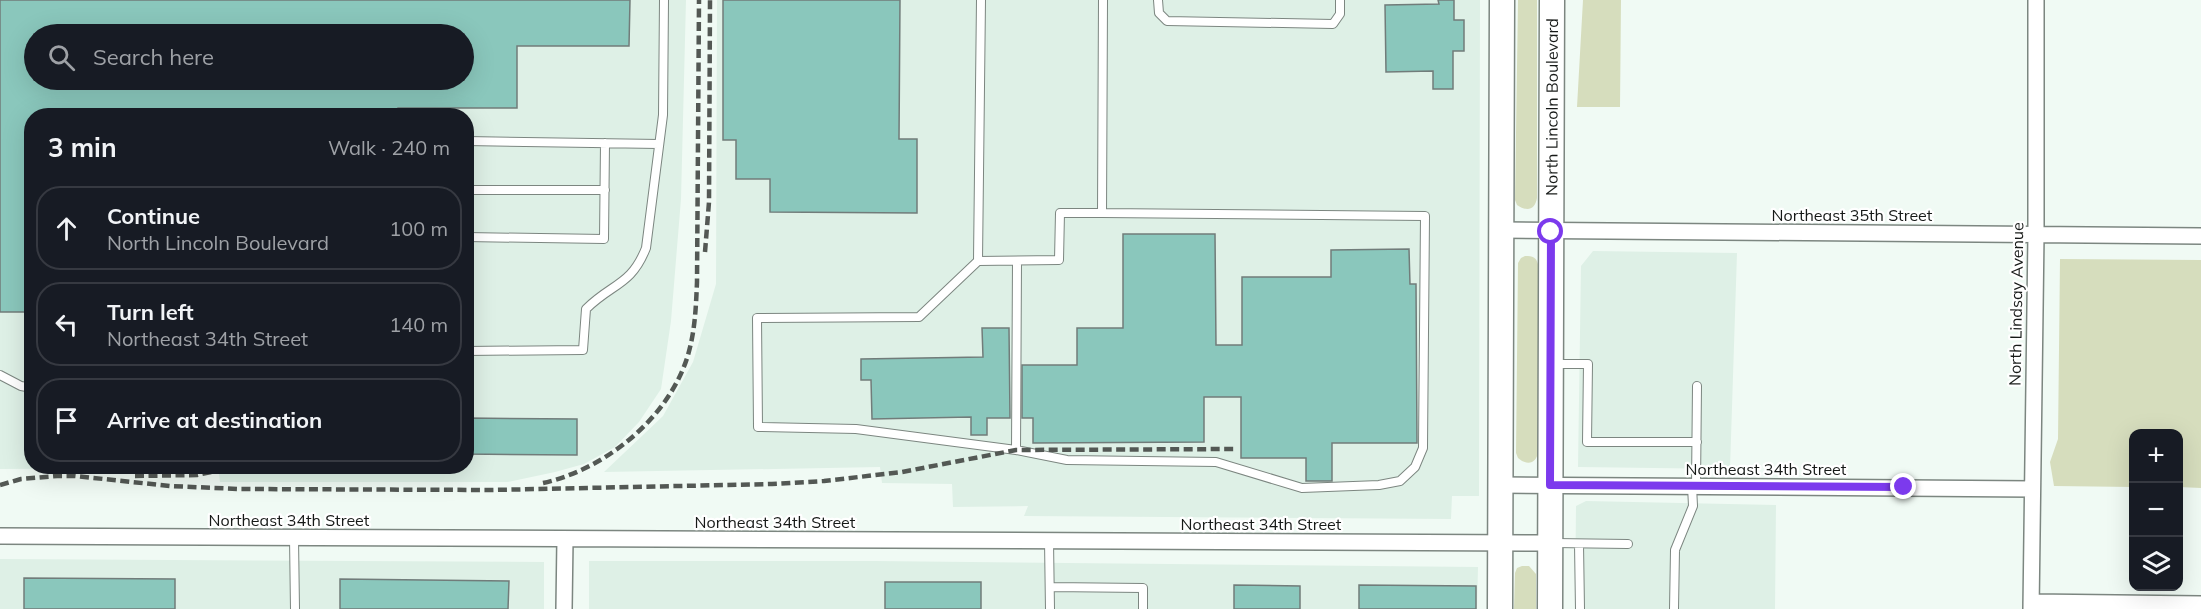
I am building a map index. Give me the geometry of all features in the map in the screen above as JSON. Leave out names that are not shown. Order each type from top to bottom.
[{"type":"main road","points":[[1500,609],[1502,0]]},
{"type":"main road","name":"North Lincoln Boulevard","points":[[1550,609],[1552,0]]},
{"type":"street","name":"North Lindsay Avenue","points":[[2031,605],[2036,234],[2036,0]]},
{"type":"street","name":"Northeast 35th Street","points":[[1502,230],[2201,236]]},
{"type":"street","name":"Northeast 34th Street","points":[[1501,485],[2032,489]]},
{"type":"street","name":"Northeast 34th Street","points":[[0,537],[1550,543]]},
{"type":"street","points":[[564,539],[564,609]]},
{"type":"street","points":[[2031,605],[2201,604]]},
{"type":"lane","points":[[474,351],[583,350],[586,309],[634,272],[646,248],[663,115],[664,0]]},
{"type":"lane","points":[[978,261],[981,0]]},
{"type":"lane","points":[[1102,213],[1103,0]]},
{"type":"lane","points":[[1158,0],[1159,13],[1167,21],[1333,24],[1340,15],[1340,0]]},
{"type":"lane","points":[[474,141],[659,144]]},
{"type":"lane","points":[[474,237],[604,239],[605,143]]},
{"type":"lane","points":[[474,190],[604,190]]},
{"type":"lane","points":[[1060,213],[1425,216],[1423,448],[1415,467],[1400,481],[1379,485],[1302,488],[1216,462],[1067,460],[1016,450],[856,429],[759,427],[757,318],[919,317],[978,261],[1059,260],[1060,213]]},
{"type":"lane","points":[[1016,450],[1017,261]]},
{"type":"lane","points":[[1550,364],[1588,364],[1587,442],[1697,442]]},
{"type":"lane","points":[[0,375],[24,387]]},
{"type":"lane","points":[[1674,609],[1675,550],[1693,506],[1697,442],[1697,386]]},
{"type":"lane","points":[[294,538],[295,609]]},
{"type":"lane","points":[[1049,541],[1050,609]]},
{"type":"lane","points":[[1550,543],[1628,544]]},
{"type":"lane","points":[[1579,543],[1580,609]]},
{"type":"lane","points":[[1050,587],[1143,588],[1143,609]]},
{"type":"shaded area","points":[[0,0],[686,0],[681,199],[671,321],[661,389],[639,422],[615,447],[584,464],[508,482],[220,482],[219,474],[474,474],[474,108],[24,108],[24,469],[0,469]]},
{"type":"shaded area","points":[[717,0],[1480,0],[1479,496],[1452,496],[1451,519],[1024,516],[1028,506],[953,507],[952,484],[882,483],[880,467],[604,472],[663,416],[693,362],[716,284]]},
{"type":"shaded area","points":[[1593,251],[1737,253],[1730,469],[1578,467],[1581,266]]},
{"type":"shaded area","points":[[1586,501],[1776,505],[1775,609],[1575,609],[1576,506]]},
{"type":"shaded area","points":[[0,559],[544,562],[544,609],[0,609]]},
{"type":"shaded area","points":[[589,561],[875,561],[1478,567],[1477,609],[589,609]]},
{"type":"green space","points":[[1518,0],[1537,0],[1537,198],[1530,209],[1517,205],[1515,200]]},
{"type":"green space","points":[[1583,0],[1621,0],[1620,107],[1577,107]]},
{"type":"green space","points":[[1525,256],[1534,257],[1538,264],[1538,451],[1536,459],[1528,463],[1521,461],[1516,453],[1518,263]]},
{"type":"green space","points":[[2060,259],[2201,260],[2201,488],[2183,487],[2183,429],[2129,429],[2129,487],[2054,486],[2050,462],[2058,439]]},
{"type":"green space","points":[[1529,566],[1536,574],[1536,609],[1514,609],[1515,573],[1517,568]]},
{"type":"building","points":[[0,0],[630,0],[629,46],[517,46],[517,108],[24,108],[24,312],[0,312]]},
{"type":"building","points":[[723,0],[900,0],[899,139],[917,139],[917,213],[770,212],[770,179],[736,179],[736,140],[723,140]]},
{"type":"building","points":[[1438,0],[1454,0],[1454,20],[1464,20],[1464,51],[1453,51],[1453,89],[1433,89],[1433,71],[1386,72],[1385,5],[1439,4]]},
{"type":"building","points":[[1123,234],[1215,234],[1216,345],[1242,345],[1242,277],[1331,277],[1331,250],[1409,249],[1410,284],[1416,284],[1417,443],[1332,443],[1332,481],[1306,481],[1306,458],[1241,458],[1241,397],[1204,397],[1204,442],[1033,443],[1033,418],[1022,418],[1022,365],[1077,365],[1077,328],[1123,328]]},
{"type":"building","points":[[982,328],[1009,328],[1010,418],[987,418],[987,435],[971,435],[971,417],[872,419],[871,380],[861,380],[861,359],[983,357]]},
{"type":"building","points":[[474,418],[577,419],[577,455],[474,454]]},
{"type":"building","points":[[24,578],[175,579],[175,609],[24,609]]},
{"type":"building","points":[[340,579],[509,581],[508,609],[340,609]]},
{"type":"building","points":[[885,582],[981,582],[981,609],[885,609]]},
{"type":"building","points":[[1234,585],[1300,586],[1300,609],[1234,609]]},
{"type":"building","points":[[1359,585],[1476,586],[1476,609],[1359,609]]},
{"type":"railway","points":[[543,483],[590,466],[612,453],[632,437],[666,400],[679,378],[688,355],[694,328],[697,282],[699,0]]},
{"type":"railway","points":[[705,252],[709,202],[710,0]]},
{"type":"railway","points":[[0,485],[21,479],[57,476],[170,486],[239,489],[492,490],[772,484],[902,472],[1016,450],[1237,449]]},
{"type":"railway","points":[[135,476],[202,474]]},
{"type":"route","points":[[1551,232],[1550,485],[1904,487]]}]
